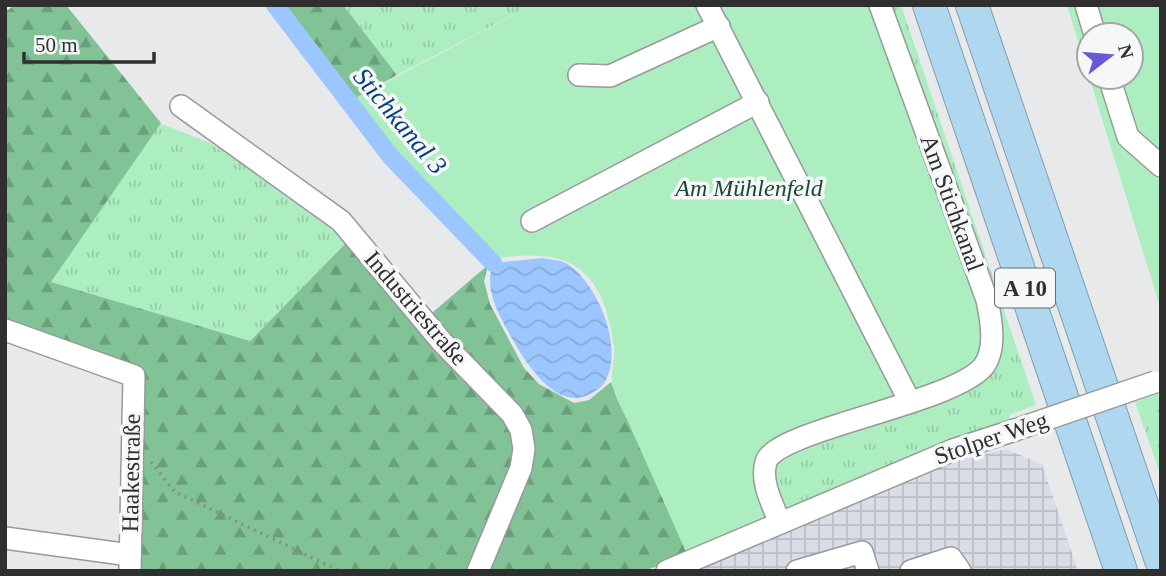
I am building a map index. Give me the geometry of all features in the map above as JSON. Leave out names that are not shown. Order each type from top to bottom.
[{"type":"highway","name":"A 10","points":[[929,5],[1121,571]]},
{"type":"highway","name":"A 10","points":[[972,5],[1161,560]]},
{"type":"street","points":[[707,5],[911,402]]},
{"type":"street","name":"Am Stichkanal","points":[[780,523],[765,477],[766,460],[774,450],[786,442],[911,402],[950,386],[983,367],[989,353],[991,317],[955,208],[880,5]]},
{"type":"street","points":[[579,75],[610,76],[719,26]]},
{"type":"street","points":[[1113,91],[1128,137],[1161,166]]},
{"type":"street","points":[[532,221],[758,102]]},
{"type":"street","name":"Industriestraße","points":[[181,106],[341,221],[442,342],[512,414],[521,430],[524,449],[521,468],[478,571]]},
{"type":"street","name":"Haakestraße","points":[[5,330],[134,376],[130,563]]},
{"type":"street","name":"Stolper Weg","points":[[780,523],[953,450],[1158,381]]},
{"type":"street","points":[[667,571],[780,523]]},
{"type":"street","points":[[5,538],[130,563]]},
{"type":"street","points":[[797,571],[862,552],[868,571]]},
{"type":"street","points":[[911,571],[951,558],[960,571]]},
{"type":"path","points":[[150,460],[175,492],[340,571]]},
{"type":"shaded area","points":[[1006,449],[1042,464],[1078,571],[684,571],[950,462]]},
{"type":"green space","points":[[15,5],[66,5],[161,123],[51,282],[250,341],[347,242],[419,324],[488,265],[484,281],[490,304],[524,368],[539,384],[574,403],[589,400],[611,382],[688,556],[643,571],[140,571],[129,369],[5,324],[5,12]]},
{"type":"green space","points":[[283,5],[343,5],[397,75],[354,99]]},
{"type":"green space","points":[[343,5],[533,5],[397,75]]},
{"type":"green space","name":"Am Mühlenfeld","points":[[533,5],[875,5],[983,301],[980,365],[772,446],[775,520],[688,556],[616,396],[612,379],[614,346],[609,320],[602,299],[592,282],[580,269],[565,261],[546,256],[498,258],[397,155],[354,99]]},
{"type":"green space","points":[[875,5],[901,5],[1036,405],[1009,415],[1012,425],[775,520],[763,458]]},
{"type":"green space","points":[[1067,5],[1161,5],[1161,310],[1093,91],[1145,91],[1145,21],[1075,21],[1075,31]]},
{"type":"green space","points":[[159,123],[210,143],[338,226],[347,242],[250,341],[51,282]]},
{"type":"green space","points":[[1161,393],[1161,476],[1135,402]]},
{"type":"water","points":[[543,258],[566,263],[579,274],[597,300],[609,331],[611,361],[607,378],[596,391],[578,398],[555,392],[535,373],[520,352],[494,304],[490,284],[493,263]]},
{"type":"waterway","name":"Stichkanal 3","points":[[275,5],[391,157],[493,263]]}]
